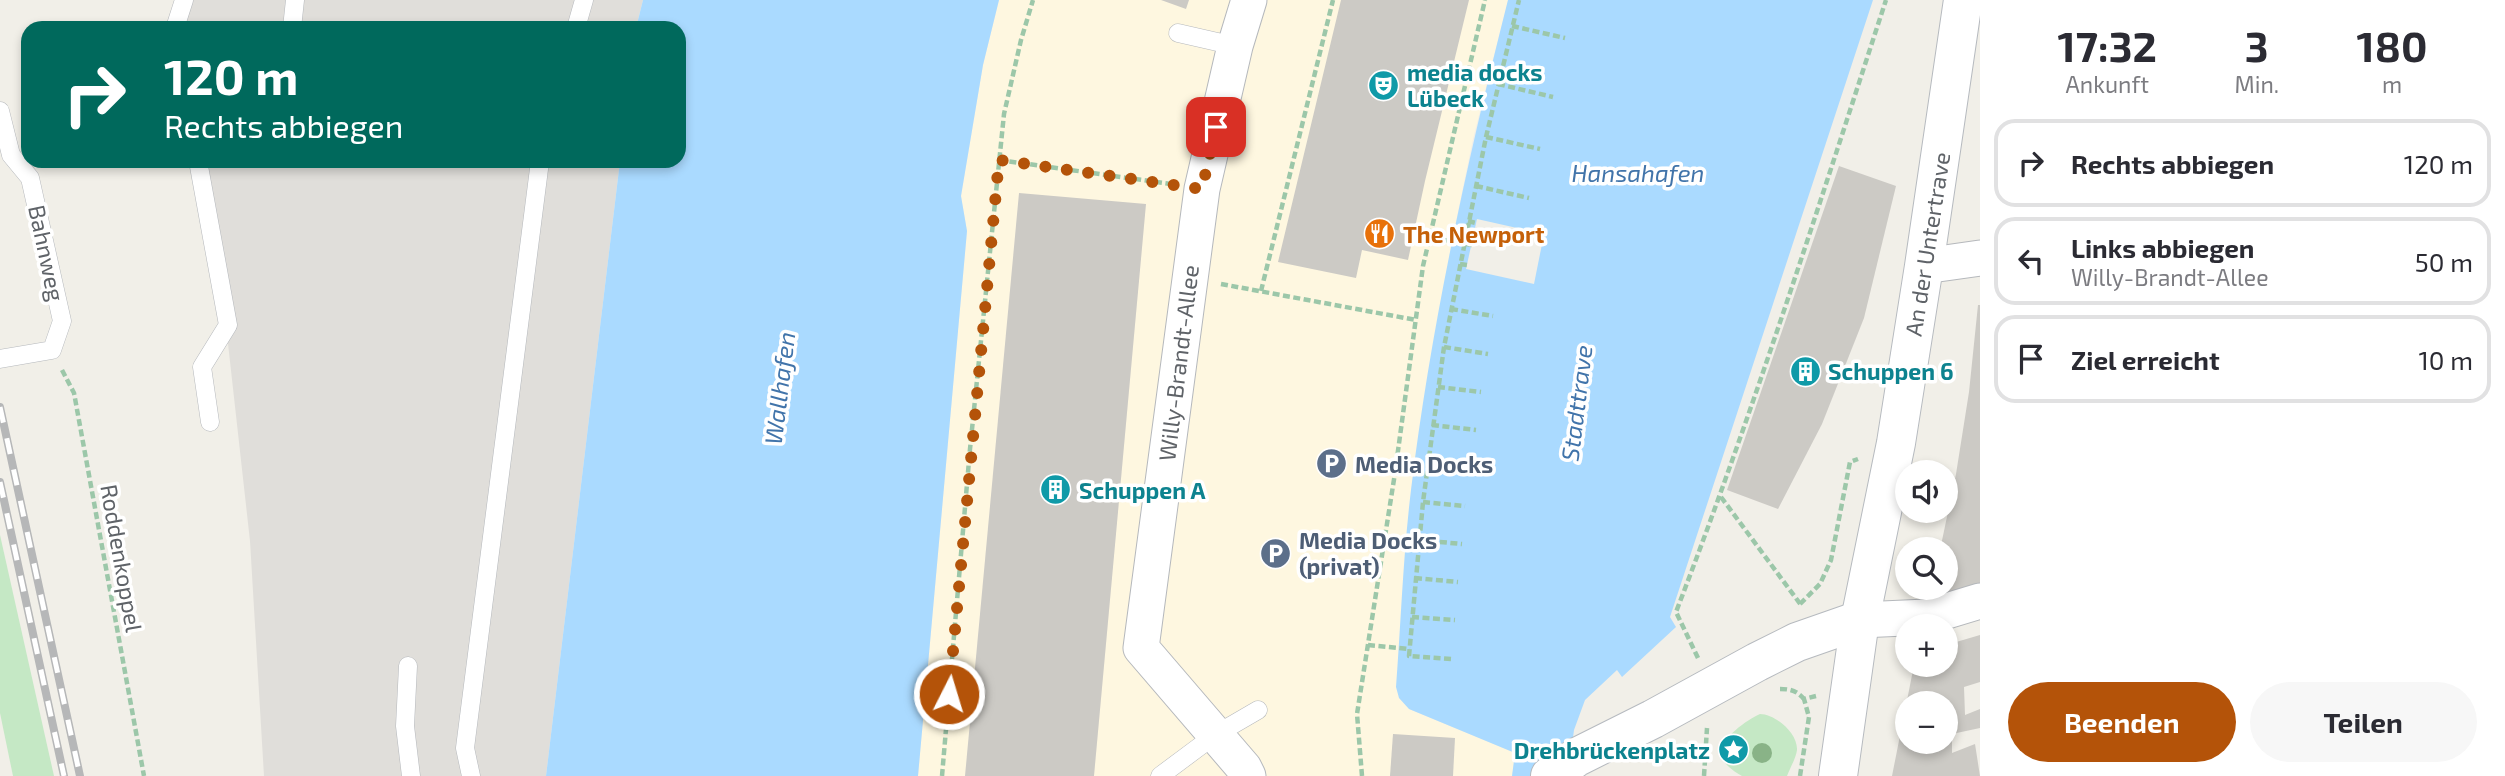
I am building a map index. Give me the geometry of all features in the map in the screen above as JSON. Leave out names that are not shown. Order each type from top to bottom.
[{"type":"main road","name":"An der Untertrave","points":[[1838,776],[1860,620],[1896,443],[1964,0]]},
{"type":"main road","points":[[1570,770],[1794,626],[1860,620]]},
{"type":"street","name":"Willy-Brandt-Allee","points":[[1248,0],[1202,189],[1188,279],[1190,328],[1181,404],[1141,648],[1248,776]]},
{"type":"street","points":[[1924,266],[1980,258]]},
{"type":"street","points":[[1860,620],[1927,617],[1980,601]]},
{"type":"lane","points":[[177,21],[184,0]]},
{"type":"lane","points":[[293,21],[295,0]]},
{"type":"lane","points":[[578,21],[584,0]]},
{"type":"lane","points":[[1178,33],[1235,46]]},
{"type":"lane","name":"Bahnweg","points":[[0,111],[11,155],[21,167]]},
{"type":"lane","name":"Bahnweg","points":[[22,168],[30,178],[62,321],[45,351]]},
{"type":"lane","points":[[199,168],[228,325],[202,367],[210,422]]},
{"type":"lane","points":[[471,776],[465,748],[539,168]]},
{"type":"lane","points":[[0,359],[45,351]]},
{"type":"lane","points":[[408,666],[405,726],[411,776]]},
{"type":"lane","points":[[1160,776],[1215,735],[1258,710]]},
{"type":"path","points":[[942,776],[1003,114],[1033,0]]},
{"type":"path","points":[[1261,291],[1332,0]]},
{"type":"path","points":[[1362,776],[1357,714],[1423,266],[1485,0]]},
{"type":"path","points":[[1451,659],[1409,656],[1415,578],[1427,464],[1444,347],[1486,137],[1519,0]]},
{"type":"path","points":[[1699,659],[1676,612],[1775,341],[1886,0]]},
{"type":"path","points":[[1512,26],[1565,38]]},
{"type":"path","points":[[1498,84],[1553,97]]},
{"type":"path","points":[[1486,137],[1541,149]]},
{"type":"path","points":[[999,160],[1202,189]]},
{"type":"path","points":[[1476,186],[1529,198]]},
{"type":"path","points":[[1468,221],[1476,223]]},
{"type":"path","points":[[1430,236],[1472,245]]},
{"type":"path","points":[[1460,264],[1467,265]]},
{"type":"path","points":[[1188,279],[1416,320]]},
{"type":"path","points":[[1451,309],[1493,316]]},
{"type":"path","points":[[1444,347],[1488,355]]},
{"type":"path","name":"Roddenkoppel","points":[[45,351],[74,393],[144,776]]},
{"type":"path","points":[[1438,387],[1480,392]]},
{"type":"path","points":[[1432,425],[1476,430]]},
{"type":"path","points":[[1789,689],[1794,626],[1801,604],[1820,584],[1831,560],[1850,462],[1896,443]]},
{"type":"path","points":[[1427,464],[1468,470]]},
{"type":"path","points":[[1720,497],[1801,604]]},
{"type":"path","points":[[1423,502],[1465,506]]},
{"type":"path","points":[[1419,540],[1462,544]]},
{"type":"path","points":[[1415,578],[1458,582]]},
{"type":"path","points":[[1794,626],[1801,604]]},
{"type":"path","points":[[1412,617],[1455,620]]},
{"type":"path","points":[[1368,645],[1410,649]]},
{"type":"path","points":[[1688,665],[1709,654]]},
{"type":"path","points":[[1773,689],[1789,689],[1798,692],[1804,699]]},
{"type":"path","points":[[1704,776],[1707,723]]},
{"type":"shaded area","points":[[179,0],[643,0],[638,21],[183,21]]},
{"type":"shaded area","points":[[999,0],[1508,0],[1473,139],[1452,241],[1411,491],[1409,709],[1516,753],[1512,776],[918,776],[967,231],[961,196],[983,65]]},
{"type":"shaded area","points":[[206,168],[619,168],[546,776],[264,776],[250,541]]},
{"type":"green space","points":[[0,535],[54,776],[13,776],[0,713]]},
{"type":"green space","points":[[1760,714],[1779,721],[1794,737],[1797,750],[1787,776],[1742,776],[1723,759],[1724,743],[1737,729]]},
{"type":"water","name":"Wallhafen","points":[[643,0],[999,0],[983,65],[961,196],[967,231],[918,776],[546,776],[619,168],[686,168],[686,21],[638,21]]},
{"type":"water","name":"Hansahafen","points":[[1508,0],[1873,0],[1670,617],[1676,627],[1622,677],[1617,670],[1585,700],[1574,730],[1568,776],[1512,776],[1515,753],[1409,709],[1399,698],[1396,687],[1408,515],[1419,428],[1465,183]]},
{"type":"pier","points":[[1477,219],[1544,234],[1534,284],[1466,269]]},
{"type":"building","points":[[1161,0],[1189,0],[1186,9]]},
{"type":"building","points":[[1341,0],[1469,0],[1408,260],[1362,250],[1356,278],[1278,262]]},
{"type":"building","name":"Schuppen 6","points":[[1839,166],[1896,186],[1864,318],[1822,424],[1778,509],[1727,490]]},
{"type":"building","name":"Schuppen A","points":[[1019,193],[1146,204],[1094,776],[965,776]]},
{"type":"building","points":[[1980,305],[1980,585],[1958,593],[1958,537],[1943,537],[1946,523],[1958,523],[1958,461]]},
{"type":"building","points":[[1980,635],[1980,682],[1964,687],[1965,715],[1980,709],[1980,728],[1958,733],[1958,691],[1909,691],[1912,677],[1958,677],[1958,641]]},
{"type":"building","points":[[1393,734],[1455,738],[1453,776],[1390,776]]},
{"type":"building","points":[[1975,744],[1980,776],[1892,776],[1896,754],[1958,754],[1958,751]]},
{"type":"railway","points":[[0,407],[80,776]]},
{"type":"railway","points":[[0,482],[64,776]]},
{"type":"place","name":"media docks Lübeck","points":[[1384,85]]},
{"type":"place","name":"The Newport","points":[[1380,234]]},
{"type":"place","name":"Schuppen 6","points":[[1805,371]]},
{"type":"place","name":"Media Docks","points":[[1332,464]]},
{"type":"place","name":"Schuppen A","points":[[1056,490]]},
{"type":"place","name":"Media Docks (privat)","points":[[1276,553]]},
{"type":"place","name":"Drehbrückenplatz","points":[[1733,750]]},
{"type":"route","points":[[949,694],[999,160],[1202,189],[1216,127]]},
{"type":"water label","name":"Stadttrave","points":[[1576,403]]}]
